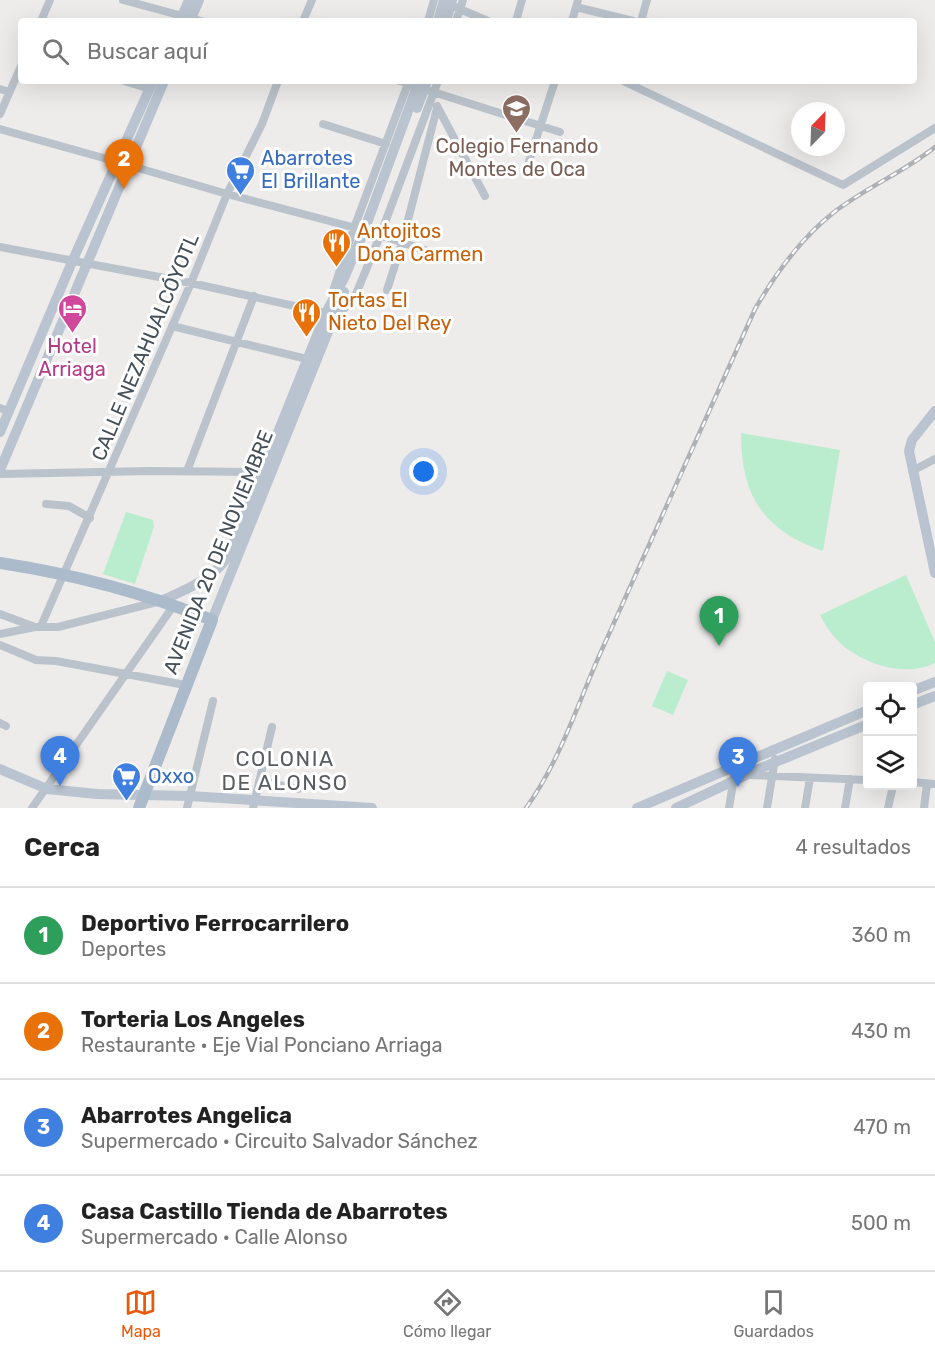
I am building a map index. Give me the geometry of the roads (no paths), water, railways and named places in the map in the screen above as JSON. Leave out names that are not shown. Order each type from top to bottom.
[{"type":"main road","points":[[189,0],[189,18]]},
{"type":"main road","points":[[190,18],[199,0]]},
{"type":"main road","points":[[439,18],[446,2]]},
{"type":"main road","points":[[446,2],[446,18]]},
{"type":"main road","points":[[0,432],[4,410],[72,262],[163,84]]},
{"type":"main road","points":[[0,472],[86,264],[152,85]]},
{"type":"main road","name":"AVENIDA 20 DE NOVIEMBRE","points":[[139,808],[212,620],[266,472],[331,309],[367,232],[420,85]]},
{"type":"main road","points":[[935,412],[910,445],[909,451],[912,471],[930,531],[935,573]]},
{"type":"main road","name":"AVENIDA 20 DE NOVIEMBRE","points":[[161,601],[207,578],[219,569],[229,554],[266,472]]},
{"type":"main road","points":[[0,563],[63,574],[174,605],[212,620]]},
{"type":"main road","points":[[917,689],[935,682]]},
{"type":"main road","points":[[917,703],[935,696]]},
{"type":"main road","points":[[637,808],[863,712]]},
{"type":"main road","points":[[836,724],[839,735]]},
{"type":"main road","points":[[680,807],[863,726]]},
{"type":"main road","points":[[652,808],[710,784],[734,767]]},
{"type":"main road","points":[[0,769],[47,789],[97,794],[190,796],[254,804],[372,808]]},
{"type":"main road","points":[[710,784],[733,782]]},
{"type":"street","points":[[42,18],[50,0]]},
{"type":"street","points":[[123,0],[186,18]]},
{"type":"street","points":[[304,18],[312,0]]},
{"type":"street","points":[[431,18],[446,2],[463,0]]},
{"type":"street","points":[[517,18],[522,0]]},
{"type":"street","points":[[642,18],[647,0]]},
{"type":"street","points":[[446,2],[454,18]]},
{"type":"street","points":[[446,2],[481,18]]},
{"type":"street","points":[[577,4],[623,18]]},
{"type":"street","points":[[0,114],[18,72]]},
{"type":"street","name":"CALLE NEZAHUALCÓYOTL","points":[[38,627],[90,518],[191,284],[226,194],[262,124],[277,84]]},
{"type":"street","points":[[529,161],[554,84]]},
{"type":"street","points":[[629,84],[843,185],[935,128]]},
{"type":"street","points":[[420,85],[437,108],[485,196]]},
{"type":"street","points":[[420,85],[560,132]]},
{"type":"street","name":"AVENIDA 20 DE NOVIEMBRE","points":[[331,309],[334,285],[367,232],[386,144],[420,85]]},
{"type":"street","points":[[0,89],[9,92]]},
{"type":"street","points":[[387,290],[402,243],[437,108]]},
{"type":"street","points":[[323,124],[386,144]]},
{"type":"street","points":[[0,129],[367,232],[437,254]]},
{"type":"street","points":[[0,247],[331,309]]},
{"type":"street","points":[[187,471],[254,296]]},
{"type":"street","points":[[172,326],[311,360]]},
{"type":"street","points":[[912,471],[935,459]]},
{"type":"street","points":[[0,472],[266,472]]},
{"type":"street","points":[[46,504],[69,506],[90,518]]},
{"type":"street","points":[[0,634],[38,627],[58,627],[161,601]]},
{"type":"street","points":[[32,808],[174,605]]},
{"type":"street","points":[[1,616],[38,627]]},
{"type":"street","points":[[0,645],[36,660],[56,661],[185,685]]},
{"type":"street","points":[[187,808],[213,701]]},
{"type":"street","points":[[254,804],[272,727]]},
{"type":"street","points":[[767,808],[776,750]]},
{"type":"street","points":[[729,808],[734,767]]},
{"type":"street","points":[[748,775],[863,780]]},
{"type":"street","points":[[805,808],[810,778]]},
{"type":"street","points":[[845,808],[850,779]]},
{"type":"street","points":[[259,781],[298,789]]},
{"type":"street","points":[[924,808],[931,784]]},
{"type":"street","points":[[888,808],[892,790]]},
{"type":"railway","points":[[526,808],[559,750],[604,645],[755,309],[763,296],[790,257],[821,223],[845,204],[935,147]]},
{"type":"place","name":"Colegio Fernando Montes de Oca","points":[[517,134]]},
{"type":"place","name":"Torteria Los Angeles","points":[[124,189]]},
{"type":"place","name":"Abarrotes El Brillante","points":[[240,196]]},
{"type":"place","name":"Antojitos Doña Carmen","points":[[336,268]]},
{"type":"place","name":"Hotel Arriaga","points":[[72,334]]},
{"type":"place","name":"Tortas El Nieto Del Rey","points":[[307,338]]},
{"type":"place","name":"Deportivo Ferrocarrilero","points":[[719,646]]},
{"type":"place","name":"Casa Castillo Tienda de Abarrotes","points":[[60,786]]},
{"type":"place","name":"Abarrotes Angelica","points":[[738,787]]},
{"type":"place","name":"Oxxo","points":[[127,802]]},
{"type":"district","name":"COLONIA DE ALONSO","points":[[285,770]]}]
